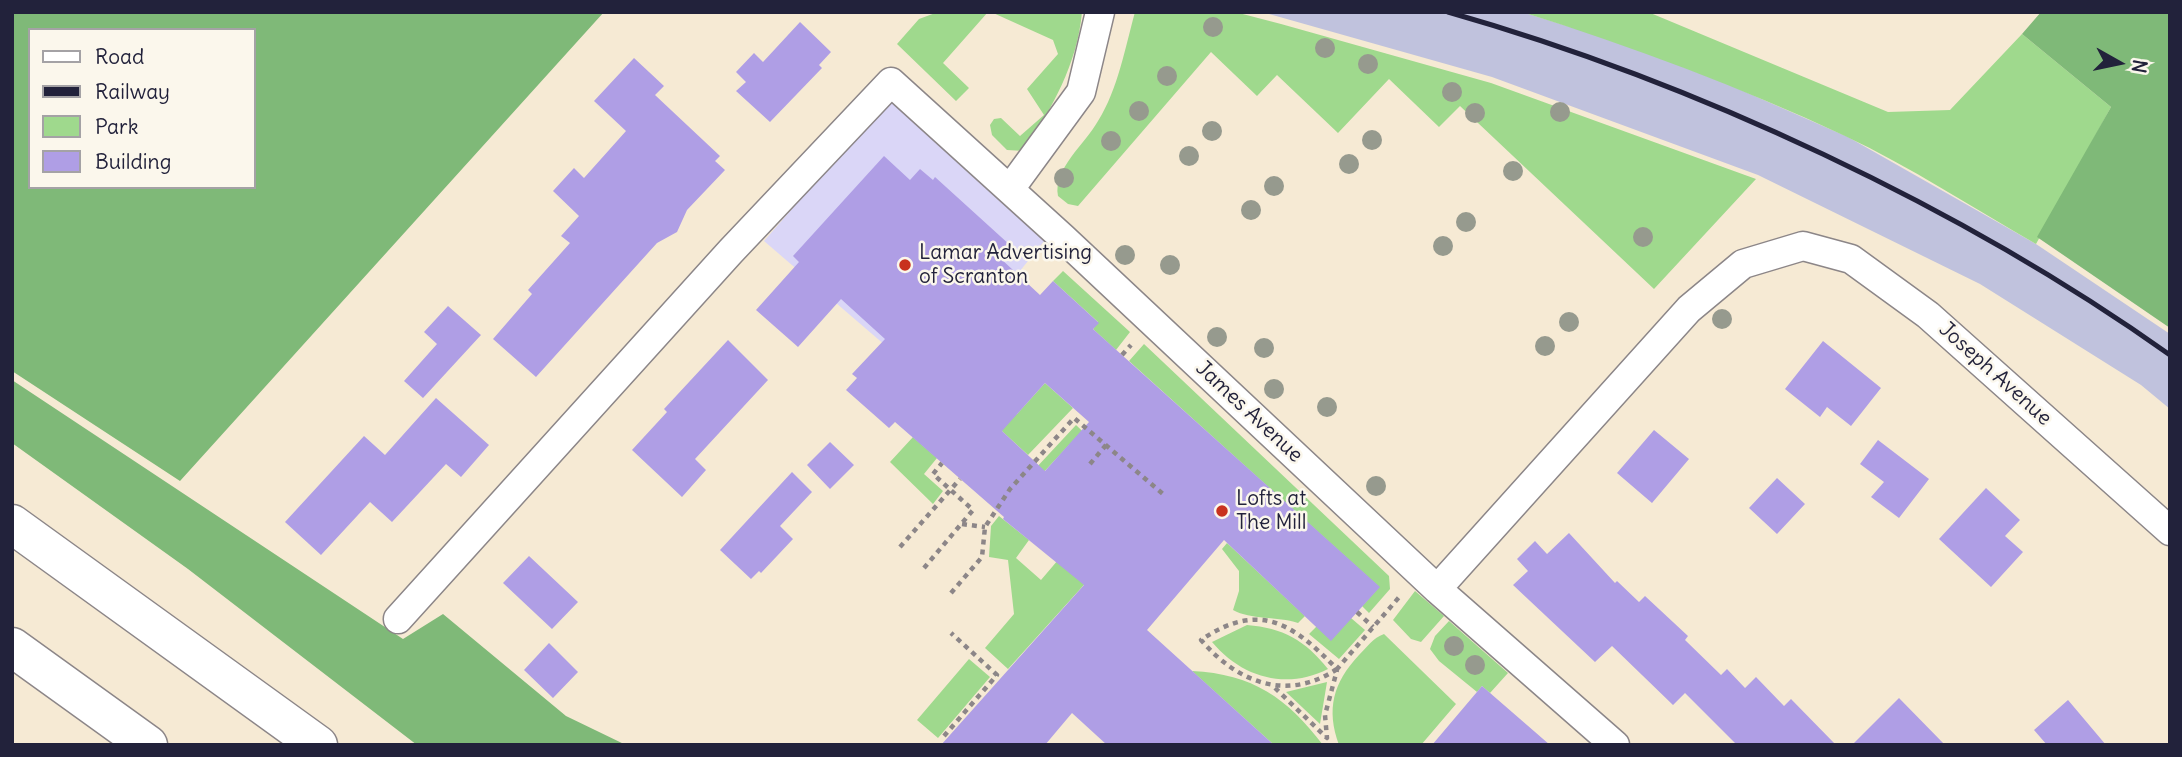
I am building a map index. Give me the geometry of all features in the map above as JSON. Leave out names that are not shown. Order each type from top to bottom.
[{"type":"highway","points":[[12,524],[318,745]]},
{"type":"highway","points":[[12,647],[148,745]]},
{"type":"street","points":[[1010,189],[1081,92],[1100,12]]},
{"type":"street","name":"James Avenue","points":[[398,619],[731,251],[891,82],[1010,189],[1428,581],[1615,745]]},
{"type":"street","name":"Joseph Avenue","points":[[1428,581],[1689,309],[1743,264],[1803,246],[1851,259],[1928,315],[2170,531]]},
{"type":"path","points":[[951,593],[982,557],[985,527],[1010,489],[1073,418],[1163,494]]},
{"type":"path","points":[[1090,464],[1105,445]]},
{"type":"path","points":[[924,568],[973,510],[933,474],[942,463]]},
{"type":"path","points":[[900,547],[960,479]]},
{"type":"path","points":[[961,523],[985,527]]},
{"type":"path","points":[[1274,687],[1318,681],[1337,669],[1373,628],[1428,581]]},
{"type":"path","points":[[1357,612],[1373,628]]},
{"type":"path","points":[[1244,620],[1274,623],[1294,629],[1307,638],[1337,669],[1325,715],[1327,738],[1274,687],[1221,663],[1201,640],[1223,625],[1244,620]]},
{"type":"path","points":[[944,736],[997,675],[951,633]]},
{"type":"shaded area","points":[[1262,12],[1522,12],[1622,43],[1732,86],[1848,137],[2036,244],[2170,334],[2170,409],[2141,385],[1980,284],[1758,175],[1492,77]]},
{"type":"shaded area","name":"Lamar Advertising of Scranton","points":[[892,94],[1054,229],[929,383],[764,241]]},
{"type":"green space","points":[[12,12],[604,12],[180,481],[12,371]]},
{"type":"green space","points":[[938,12],[988,12],[943,63],[969,88],[956,101],[897,44],[919,19]]},
{"type":"green space","points":[[991,12],[1082,12],[1069,68],[1054,101],[1025,151],[1007,150],[992,135],[990,125],[994,119],[1001,118],[1020,136],[1044,115],[1027,89],[1058,54],[1053,40]]},
{"type":"green space","points":[[1135,12],[1235,12],[1281,24],[1491,83],[1756,179],[1654,289],[1460,106],[1439,127],[1389,79],[1338,133],[1277,75],[1257,96],[1211,52],[1078,206],[1068,204],[1058,196],[1060,176],[1092,130],[1111,96]]},
{"type":"green space","points":[[1522,12],[1648,12],[1888,112],[1950,110],[2022,34],[2111,107],[2036,244],[1894,161],[1806,118],[1686,69]]},
{"type":"green space","points":[[2041,12],[2170,14],[2170,328],[2037,237],[2111,107],[2022,34]]},
{"type":"green space","points":[[1063,271],[1130,332],[1116,350],[1093,329],[1098,322],[1053,281]]},
{"type":"green space","points":[[1144,344],[1389,576],[1390,589],[1369,613],[1362,606],[1379,587],[1129,361]]},
{"type":"green space","points":[[12,380],[403,639],[443,614],[566,716],[626,745],[417,745],[188,569],[12,443]]},
{"type":"green space","points":[[1045,383],[1073,408],[1028,455],[991,421],[1017,414]]},
{"type":"green space","points":[[1076,425],[1099,447],[1087,461],[1069,445],[1041,475],[1035,469]]},
{"type":"green space","points":[[913,437],[937,458],[924,474],[943,491],[933,504],[890,462]]},
{"type":"green space","points":[[999,516],[1029,540],[1016,558],[1041,580],[1081,533],[1110,556],[1008,669],[985,648],[1014,614],[1008,560],[989,557],[991,526]]},
{"type":"green space","points":[[1227,543],[1305,616],[1298,623],[1233,610],[1239,591],[1239,571],[1222,549]]},
{"type":"green space","points":[[1415,591],[1444,616],[1421,642],[1411,639],[1393,620]]},
{"type":"green space","points":[[1351,618],[1365,630],[1339,659],[1309,634],[1316,627]]},
{"type":"green space","points":[[1449,621],[1508,673],[1490,693],[1482,686],[1477,692],[1439,661],[1430,649],[1435,636]]},
{"type":"green space","points":[[1247,625],[1272,629],[1292,637],[1311,650],[1328,669],[1297,679],[1266,677],[1251,672],[1224,654],[1212,642]]},
{"type":"green space","points":[[1384,634],[1456,704],[1421,745],[1339,745],[1333,720],[1334,697],[1338,686],[1350,665],[1373,640]]},
{"type":"green space","points":[[969,659],[990,677],[938,738],[917,720]]},
{"type":"green space","points":[[1192,671],[1233,677],[1267,692],[1296,714],[1323,745],[1274,745]]},
{"type":"green space","points":[[1327,682],[1320,724],[1286,692]]},
{"type":"building","points":[[800,22],[831,52],[819,65],[822,68],[770,122],[736,91],[746,82],[736,72],[754,53],[763,62]]},
{"type":"building","points":[[634,58],[664,86],[655,95],[720,156],[715,161],[725,170],[687,210],[677,232],[657,243],[536,377],[493,339],[532,294],[528,290],[570,243],[561,236],[579,216],[553,191],[574,168],[584,178],[626,131],[594,101]]},
{"type":"building","name":"Lofts at The Mill","points":[[884,156],[910,180],[920,169],[933,180],[935,177],[1011,246],[1000,258],[1040,295],[1053,281],[1099,323],[1093,329],[1380,587],[1331,641],[1224,540],[1147,630],[1274,745],[1107,745],[1072,713],[1045,745],[941,745],[1084,585],[1003,519],[1004,517],[895,422],[889,428],[846,390],[857,378],[852,374],[885,339],[841,299],[798,347],[756,310],[799,262],[793,256]],"holes":[[[1045,383],[1089,422],[1045,471],[1002,431]]]},
{"type":"building","points":[[448,306],[481,335],[423,398],[404,381],[437,344],[424,332]]},
{"type":"building","points":[[728,340],[768,380],[695,459],[706,470],[682,497],[632,450],[667,412],[664,409]]},
{"type":"building","points":[[1823,341],[1881,388],[1851,426],[1827,407],[1820,417],[1785,389]]},
{"type":"building","points":[[436,398],[489,445],[461,477],[446,464],[392,522],[370,502],[321,555],[285,522],[364,436],[385,455]]},
{"type":"building","points":[[1654,430],[1689,459],[1652,503],[1617,473]]},
{"type":"building","points":[[1878,440],[1929,479],[1899,518],[1871,497],[1884,482],[1860,464]]},
{"type":"building","points":[[830,442],[854,465],[830,489],[807,465]]},
{"type":"building","points":[[792,472],[812,492],[780,526],[793,539],[761,573],[759,571],[751,579],[720,550]]},
{"type":"building","points":[[1777,478],[1805,504],[1777,534],[1749,508]]},
{"type":"building","points":[[1986,488],[2020,520],[2005,536],[2023,552],[1991,587],[1939,539]]},
{"type":"building","points":[[1569,533],[1615,583],[1617,581],[1639,602],[1645,596],[1688,636],[1685,640],[1721,675],[1727,669],[1745,688],[1756,677],[1784,706],[1791,699],[1836,745],[1737,745],[1685,693],[1673,705],[1612,646],[1595,662],[1513,585],[1528,571],[1517,559],[1535,541],[1547,554]]},
{"type":"building","points":[[529,556],[578,602],[552,629],[503,583]]},
{"type":"building","points":[[549,643],[578,672],[553,698],[524,670]]},
{"type":"building","points":[[1482,686],[1550,745],[1432,745]]},
{"type":"building","points":[[1899,698],[1945,745],[1852,745]]},
{"type":"building","points":[[2068,700],[2106,745],[2047,745],[2034,730]]},
{"type":"railway","points":[[1448,12],[1635,74],[1730,112],[1823,154],[2004,249],[2170,355]]},
{"type":"place","name":"Lamar Advertising of Scranton","points":[[905,265]]},
{"type":"place","name":"Lofts at The Mill","points":[[1222,511]]}]
